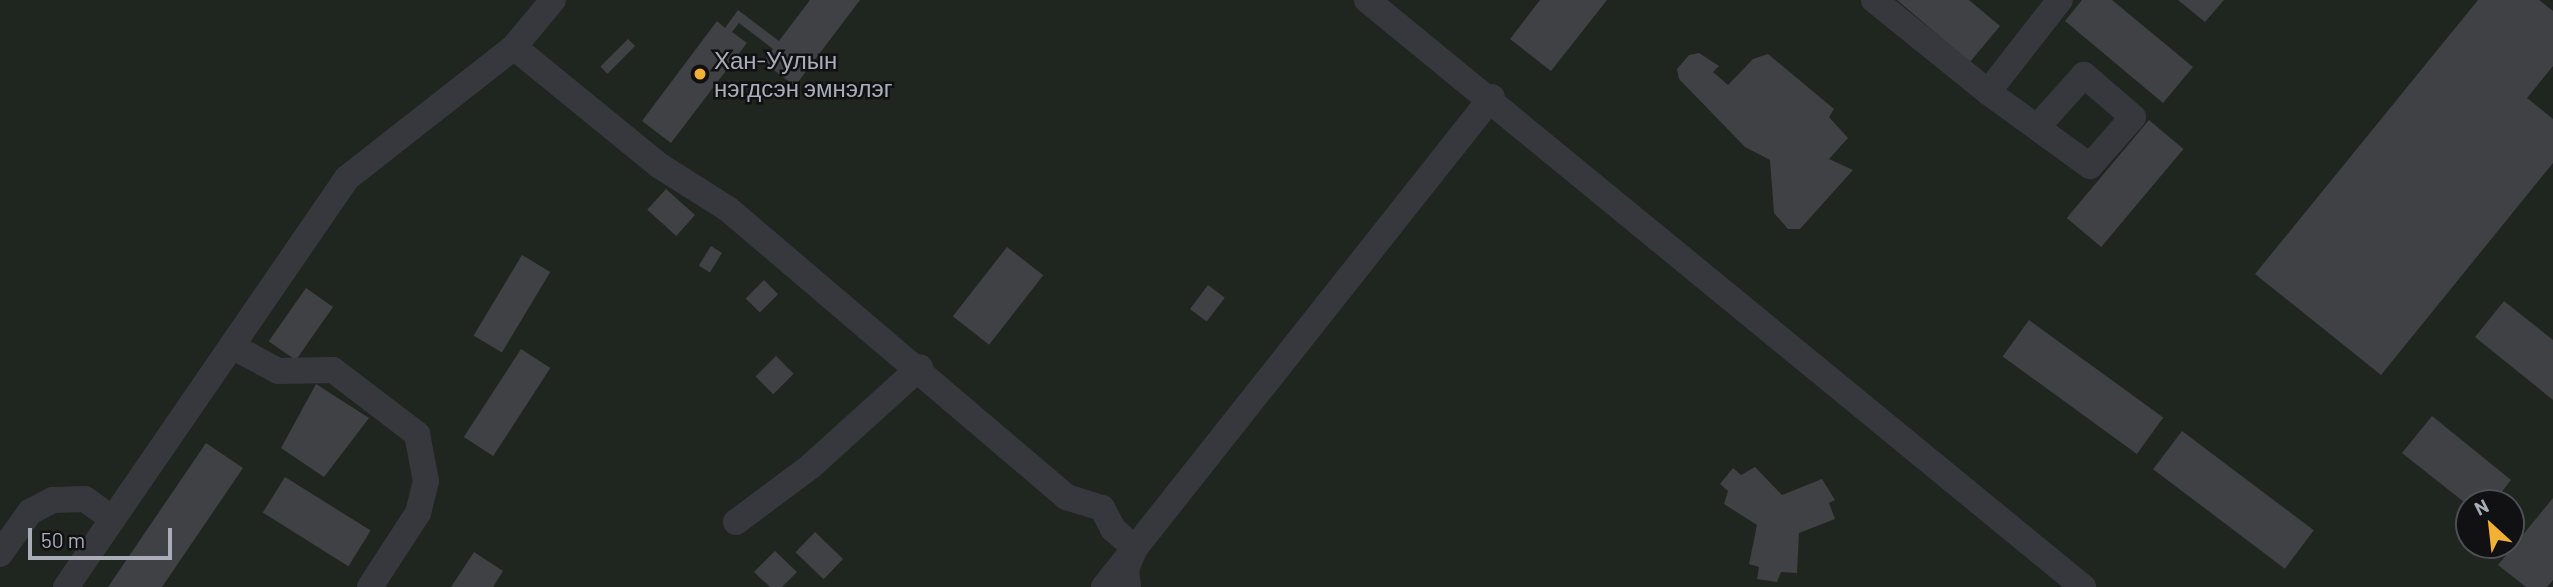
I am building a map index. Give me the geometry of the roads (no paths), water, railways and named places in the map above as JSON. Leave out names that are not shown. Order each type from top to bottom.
[{"type":"street","points":[[66,587],[348,178],[514,47],[553,0]]},
{"type":"street","points":[[1367,0],[1492,97],[2083,587]]},
{"type":"street","points":[[1874,0],[2036,127]]},
{"type":"street","points":[[1988,92],[2060,0]]},
{"type":"street","points":[[514,47],[920,367],[1066,497],[1102,508],[1113,529],[1135,548]]},
{"type":"street","points":[[1104,587],[1492,97]]},
{"type":"street","points":[[232,346],[278,371],[333,370],[418,434],[426,481],[418,513],[370,587]]},
{"type":"street","points":[[736,522],[811,466],[920,367]]},
{"type":"street","points":[[0,554],[30,512],[53,500],[85,499],[113,519]]},
{"type":"street","points":[[1128,587],[1126,569],[1135,548]]},
{"type":"place","name":"Хан-Уулын нэгдсэн эмнэлэг","points":[[700,74]]}]
